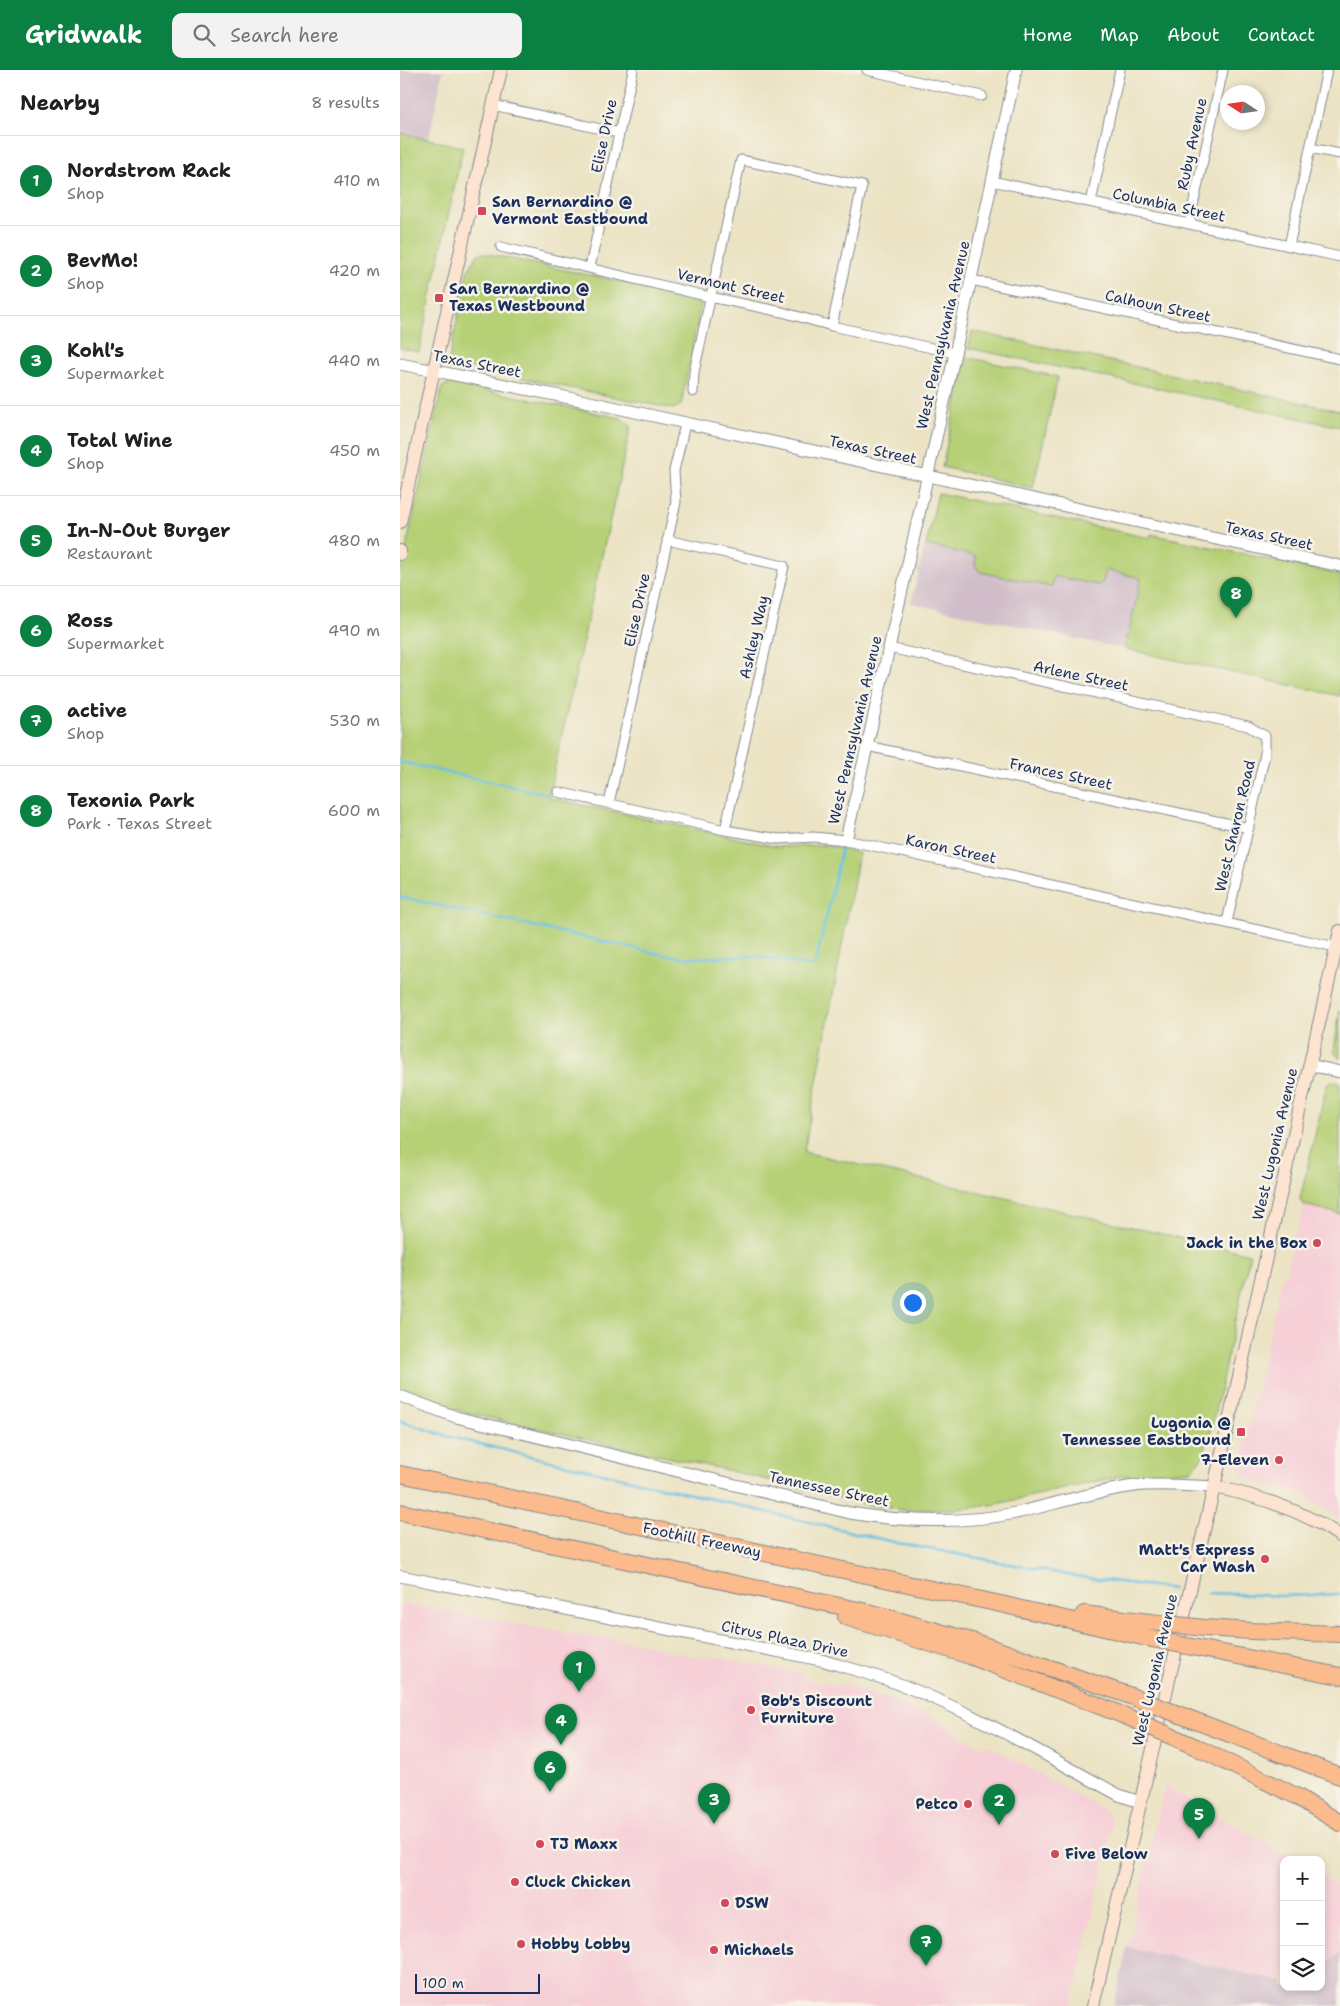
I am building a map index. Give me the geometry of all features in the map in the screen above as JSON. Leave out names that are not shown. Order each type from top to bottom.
[{"type":"highway","name":"Foothill Freeway","points":[[400,1474],[1005,1605],[1148,1630]]},
{"type":"highway","points":[[400,1512],[749,1586],[922,1626],[975,1642],[1128,1695],[1340,1776]]},
{"type":"highway","points":[[749,1586],[970,1656],[1123,1715],[1196,1747],[1296,1796],[1340,1823]]},
{"type":"highway","points":[[1148,1630],[1205,1628],[1252,1632],[1340,1634]]},
{"type":"highway","points":[[1148,1630],[1202,1649],[1340,1676]]},
{"type":"main road","points":[[400,522],[501,70]]},
{"type":"main road","name":"West Lugonia Avenue","points":[[1093,2006],[1214,1487],[1340,932]]},
{"type":"main road","name":"Tennessee Street","points":[[1214,1487],[1239,1492],[1282,1506],[1310,1517],[1340,1536]]},
{"type":"street","name":"Elise Drive","points":[[590,267],[633,70]]},
{"type":"street","points":[[867,70],[982,96]]},
{"type":"street","name":"West Pennsylvania Avenue","points":[[846,840],[1016,70]]},
{"type":"street","points":[[1091,202],[1120,70]]},
{"type":"street","name":"Ruby Avenue","points":[[1189,224],[1223,70]]},
{"type":"street","points":[[1289,246],[1327,70]]},
{"type":"street","points":[[493,105],[619,133]]},
{"type":"street","points":[[1310,148],[1340,154]]},
{"type":"street","points":[[693,392],[694,372],[740,160],[862,186],[832,326]]},
{"type":"street","name":"Columbia Street","points":[[992,181],[1340,257]]},
{"type":"street","name":"Vermont Street","points":[[501,247],[710,297],[782,312],[832,326],[954,353]]},
{"type":"street","name":"Calhoun Street","points":[[971,280],[1340,360]]},
{"type":"street","name":"Texas Street","points":[[400,364],[584,401],[1340,566]]},
{"type":"street","name":"Elise Drive","points":[[609,802],[676,502],[675,464],[685,424]]},
{"type":"street","name":"Ashley Way","points":[[667,540],[784,566],[725,830]]},
{"type":"street","name":"Arlene Street","points":[[889,648],[1248,726],[1265,736]]},
{"type":"street","name":"West Sharon Road","points":[[1228,922],[1266,748],[1265,736]]},
{"type":"street","name":"Frances Street","points":[[867,746],[1249,828]]},
{"type":"street","name":"Karon Street","points":[[558,792],[609,802],[725,830],[779,839],[812,837],[846,840],[1336,947]]},
{"type":"street","points":[[1310,1065],[1340,1072]]},
{"type":"street","name":"Tennessee Street","points":[[400,1396],[456,1417],[850,1513],[884,1519],[975,1518],[1014,1513],[1135,1486],[1214,1487]]},
{"type":"street","name":"Citrus Plaza Drive","points":[[400,1576],[822,1660],[867,1673],[902,1685],[978,1719],[1119,1795],[1140,1802]]},
{"type":"shaded area","points":[[400,70],[443,70],[429,139],[400,133]]},
{"type":"shaded area","points":[[925,545],[977,557],[1052,587],[1054,576],[1099,585],[1103,582],[1106,570],[1141,578],[1125,649],[911,603]]},
{"type":"shaded area","points":[[1304,1205],[1340,1214],[1340,1518],[1308,1499],[1306,1495],[1247,1479],[1239,1469],[1282,1277],[1286,1273],[1296,1229],[1299,1225]]},
{"type":"shaded area","points":[[400,1603],[568,1633],[656,1646],[665,1651],[705,1658],[711,1656],[799,1673],[807,1680],[835,1685],[844,1684],[899,1703],[950,1725],[954,1732],[980,1746],[986,1744],[1107,1812],[1113,1824],[1072,2006],[400,2006]]},
{"type":"shaded area","points":[[1165,1786],[1290,1856],[1280,1856],[1280,1981],[1127,1947]]},
{"type":"shaded area","points":[[1325,1878],[1340,1890],[1340,1952],[1325,1966]]},
{"type":"shaded area","points":[[1127,1947],[1280,1981],[1280,1991],[1325,1991],[1325,1966],[1340,1952],[1340,2006],[1114,2006]]},
{"type":"green space","points":[[400,133],[463,147],[419,352],[400,348]]},
{"type":"green space","points":[[483,253],[695,297],[701,304],[681,405],[674,409],[452,364],[449,359],[467,272],[478,254]]},
{"type":"green space","points":[[972,331],[1340,411],[1340,427],[968,348]]},
{"type":"green space","points":[[966,357],[1058,377],[1033,488],[942,467]]},
{"type":"green space","points":[[450,383],[621,418],[631,426],[549,793],[550,798],[778,847],[824,845],[859,853],[804,1152],[1250,1254],[1210,1435],[1203,1456],[1191,1470],[1121,1476],[992,1505],[959,1509],[903,1510],[864,1504],[735,1472],[472,1414],[438,1404],[400,1389],[400,575],[442,387]]},
{"type":"green space","points":[[938,493],[1150,538],[1151,534],[1340,575],[1340,696],[1125,649],[1141,578],[1106,570],[1103,582],[1098,585],[1054,576],[1052,587],[980,572],[975,565],[976,556],[926,545]]},
{"type":"green space","points":[[1340,1010],[1340,1059],[1334,1051]]},
{"type":"green space","points":[[1331,1081],[1340,1083],[1340,1214],[1304,1205],[1300,1199],[1327,1084]]},
{"type":"waterway","points":[[400,762],[547,794]]},
{"type":"waterway","points":[[400,897],[665,955],[690,958],[754,956],[815,967],[841,851]]},
{"type":"waterway","points":[[400,1421],[450,1437],[898,1543],[1074,1576],[1173,1589]]},
{"type":"waterway","points":[[1208,1593],[1281,1596],[1340,1594]]},
{"type":"place","name":"San Bernardino @ Vermont Eastbound","points":[[482,211]]},
{"type":"place","name":"San Bernardino @ Texas Westbound","points":[[439,298]]},
{"type":"place","name":"Texonia Park","points":[[1236,618]]},
{"type":"place","name":"Jack in the Box","points":[[1317,1243]]},
{"type":"place","name":"Lugonia @ Tennessee Eastbound","points":[[1241,1432]]},
{"type":"place","name":"7-Eleven","points":[[1279,1460]]},
{"type":"place","name":"Matt's Express Car Wash","points":[[1265,1559]]},
{"type":"place","name":"Nordstrom Rack","points":[[579,1692]]},
{"type":"place","name":"Bob's Discount Furniture","points":[[751,1710]]},
{"type":"place","name":"Total Wine","points":[[561,1745]]},
{"type":"place","name":"Ross","points":[[550,1792]]},
{"type":"place","name":"Petco","points":[[968,1804]]},
{"type":"place","name":"Kohl's","points":[[714,1824]]},
{"type":"place","name":"BevMo!","points":[[999,1825]]},
{"type":"place","name":"In-N-Out Burger","points":[[1199,1839]]},
{"type":"place","name":"TJ Maxx","points":[[540,1844]]},
{"type":"place","name":"Five Below","points":[[1055,1854]]},
{"type":"place","name":"Cluck Chicken","points":[[515,1882]]},
{"type":"place","name":"DSW","points":[[725,1903]]},
{"type":"place","name":"Hobby Lobby","points":[[521,1944]]},
{"type":"place","name":"Michaels","points":[[714,1950]]},
{"type":"place","name":"active","points":[[926,1966]]}]
